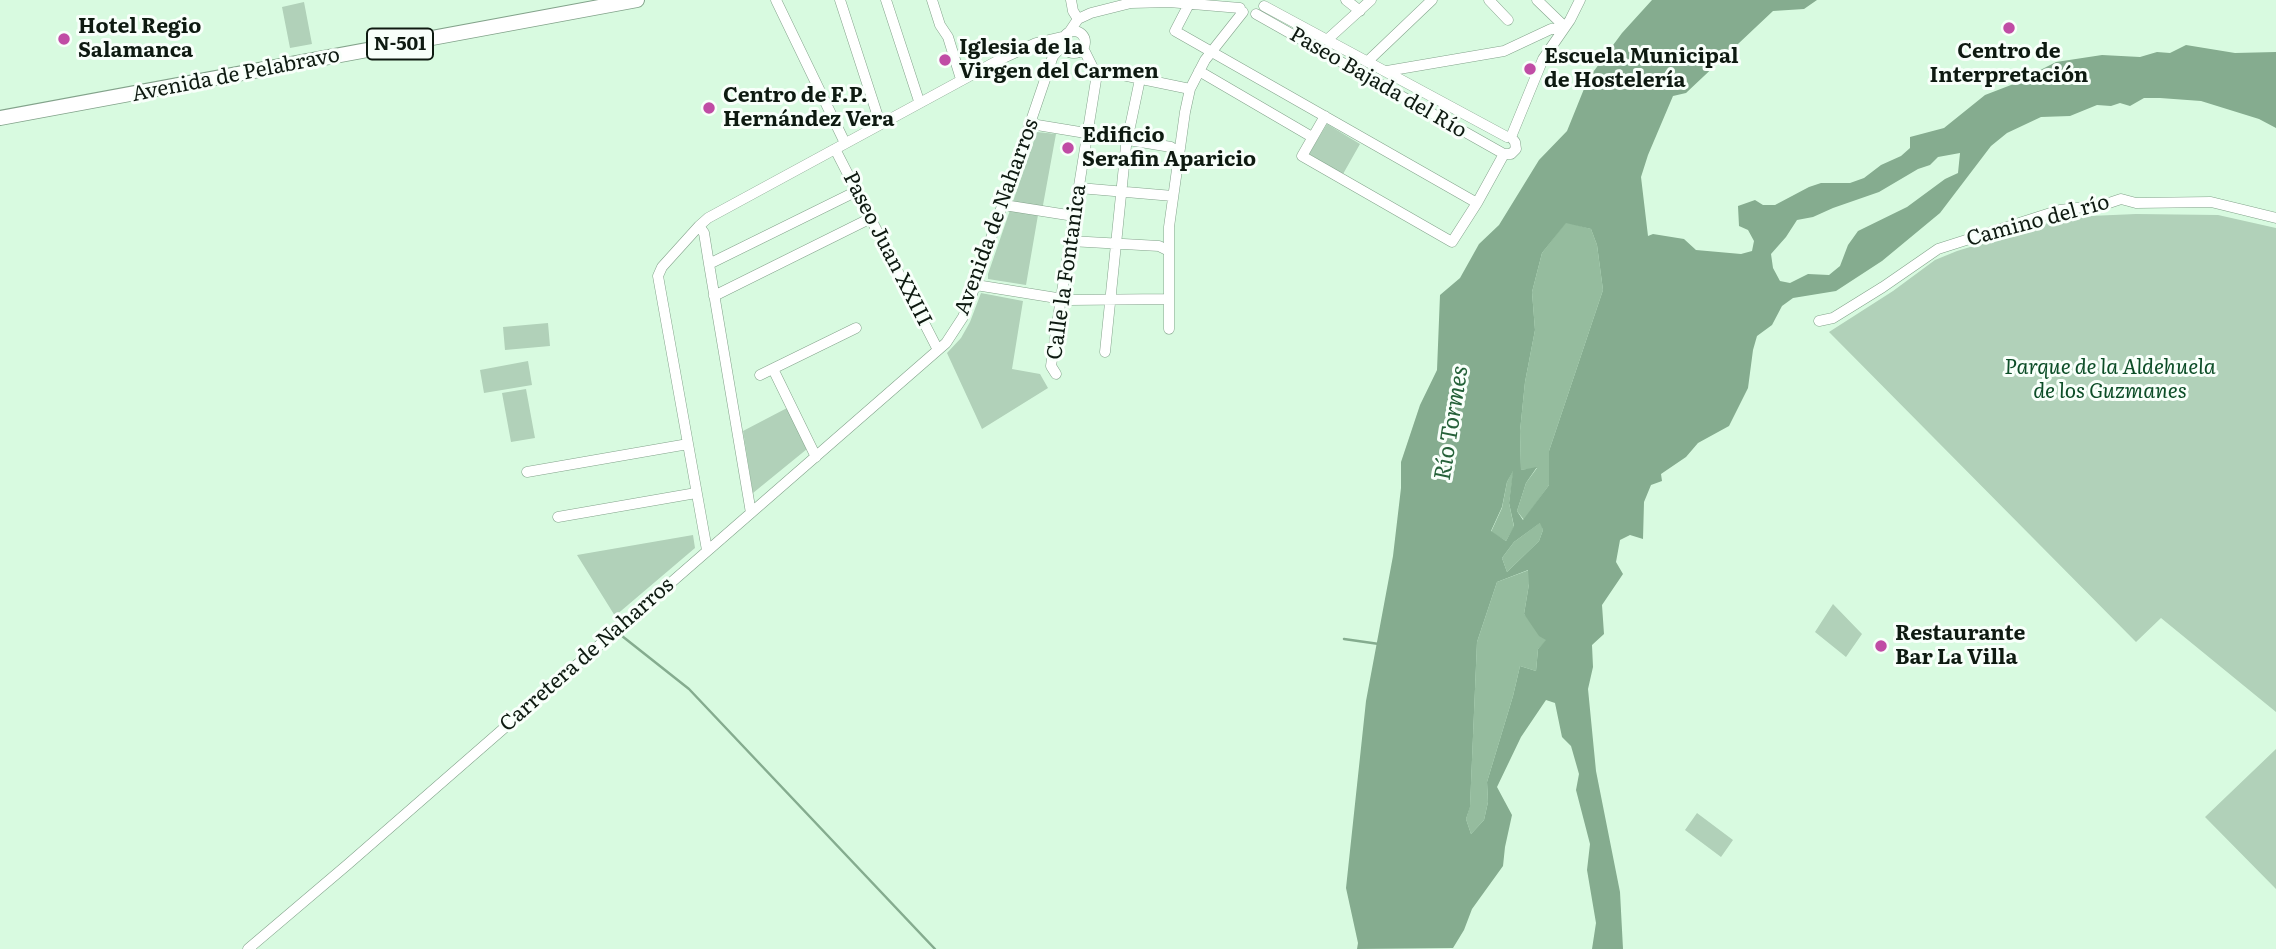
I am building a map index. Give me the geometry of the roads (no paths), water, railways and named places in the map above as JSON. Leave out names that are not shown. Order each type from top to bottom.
[{"type":"highway","name":"Avenida de Pelabravo","points":[[0,118],[629,1]]},
{"type":"street","name":"Paseo Juan XXIII","points":[[776,0],[858,191],[938,351]]},
{"type":"street","points":[[840,0],[880,123]]},
{"type":"street","points":[[887,0],[919,102]]},
{"type":"street","points":[[932,0],[940,25],[948,37],[961,79]]},
{"type":"street","points":[[1071,0],[1078,19],[1131,3],[1169,1],[1241,7],[1262,5]]},
{"type":"street","points":[[1346,0],[1360,11]]},
{"type":"street","points":[[1328,39],[1371,0]]},
{"type":"street","points":[[1368,61],[1432,0]]},
{"type":"street","points":[[1489,0],[1508,20]]},
{"type":"street","points":[[1537,0],[1565,27]]},
{"type":"street","points":[[1325,116],[1302,156],[1452,242],[1477,202],[1502,153],[1499,142],[1509,137],[1543,59],[1580,0]]},
{"type":"street","points":[[1189,4],[1175,31],[1477,202]]},
{"type":"street","name":"Paseo Bajada del Río","points":[[1262,5],[1509,137]]},
{"type":"street","name":"Paseo Bajada del Río","points":[[1262,5],[1502,153]]},
{"type":"street","points":[[1169,329],[1169,227],[1190,89],[1211,50],[1241,7]]},
{"type":"street","points":[[707,550],[658,276],[662,267],[699,226],[728,207],[961,79],[1036,43],[1067,42],[1078,53],[1085,41],[1082,35],[1085,21],[1091,13]]},
{"type":"street","name":"Avenida de Naharros","points":[[926,361],[953,334],[963,317],[1051,64],[1067,42],[1078,19]]},
{"type":"street","points":[[1387,71],[1504,51],[1551,29],[1565,27]]},
{"type":"street","points":[[1067,42],[1075,32],[1082,35]]},
{"type":"street","points":[[1083,48],[1095,72],[1190,89]]},
{"type":"street","points":[[1199,71],[1312,137]]},
{"type":"street","name":"Calle la Fontanica","points":[[1056,374],[1051,366],[1096,80],[1095,72]]},
{"type":"street","points":[[1105,352],[1126,146],[1140,79]]},
{"type":"street","points":[[1031,124],[1171,147],[1179,154]]},
{"type":"street","points":[[1502,153],[1511,154],[1516,149],[1516,142],[1509,137]]},
{"type":"street","points":[[1079,188],[1173,196]]},
{"type":"street","points":[[709,264],[858,191]]},
{"type":"street","name":"Camino del río","points":[[1819,321],[1833,318],[1884,287],[1938,249],[2060,211],[2103,205],[2121,199],[2136,204],[2211,202],[2276,218]]},
{"type":"street","points":[[1004,205],[1074,216]]},
{"type":"street","points":[[714,296],[871,218]]},
{"type":"street","points":[[699,226],[704,233],[751,513]]},
{"type":"street","points":[[1070,240],[1159,246],[1169,251]]},
{"type":"street","points":[[976,285],[1061,298],[1168,299]]},
{"type":"street","points":[[760,375],[856,328]]},
{"type":"street","name":"Carretera de Naharros","points":[[248,949],[926,361]]},
{"type":"street","points":[[773,369],[816,457]]},
{"type":"street","points":[[527,472],[688,444]]},
{"type":"street","points":[[558,517],[696,493]]},
{"type":"water","name":"Río Tormes","points":[[1652,0],[1817,0],[1804,9],[1773,11],[1686,93],[1673,96],[1641,177],[1648,236],[1653,234],[1684,239],[1696,250],[1741,254],[1752,251],[1754,241],[1748,230],[1739,226],[1738,206],[1755,200],[1763,205],[1775,205],[1821,183],[1850,183],[1864,178],[1910,148],[1910,137],[1944,128],[1985,95],[2056,62],[2102,55],[2140,57],[2157,52],[2170,53],[2186,45],[2235,53],[2276,52],[2276,128],[2259,119],[2201,101],[2160,98],[2144,98],[2130,106],[2120,103],[2111,106],[2097,105],[2070,116],[2041,117],[2007,133],[1991,146],[1940,213],[1882,261],[1836,291],[1793,298],[1782,306],[1772,325],[1757,336],[1748,388],[1729,426],[1698,443],[1686,457],[1661,474],[1662,481],[1651,485],[1644,502],[1643,539],[1630,535],[1620,540],[1616,562],[1623,574],[1602,605],[1604,634],[1592,645],[1593,667],[1588,689],[1596,771],[1620,892],[1623,949],[1592,949],[1596,923],[1587,870],[1590,844],[1576,790],[1579,774],[1571,746],[1562,737],[1555,703],[1546,700],[1521,737],[1497,787],[1512,815],[1503,866],[1472,909],[1453,948],[1357,949],[1346,888],[1366,701],[1393,556],[1401,488],[1401,462],[1420,405],[1437,370],[1440,295],[1460,278],[1479,244],[1499,225],[1539,160],[1567,131],[1588,79],[1622,33]],"holes":[[[1960,153],[1958,173],[1945,179],[1907,207],[1858,231],[1848,245],[1840,266],[1829,275],[1808,274],[1790,283],[1780,281],[1773,268],[1771,254],[1797,220],[1813,217],[1879,192],[1930,165],[1938,157]],[[1566,223],[1591,229],[1597,245],[1603,290],[1549,451],[1549,485],[1523,520],[1517,511],[1526,483],[1537,467],[1521,470],[1520,431],[1525,382],[1535,330],[1532,292],[1542,253]],[[1513,471],[1509,503],[1514,526],[1506,541],[1491,531],[1502,507],[1507,482]],[[1540,523],[1543,530],[1539,541],[1507,572],[1502,558],[1514,542]],[[1528,570],[1529,584],[1524,614],[1539,636],[1546,640],[1538,649],[1536,671],[1520,666],[1487,782],[1488,802],[1484,820],[1471,834],[1466,819],[1470,807],[1477,642],[1497,582]]]},
{"type":"waterway","points":[[622,636],[689,689],[935,949]]},
{"type":"waterway","points":[[1344,639],[1379,644]]},
{"type":"place","name":"Centro de Interpretación","points":[[2009,28]]},
{"type":"place","name":"Hotel Regio Salamanca","points":[[64,39]]},
{"type":"place","name":"Iglesia de la Virgen del Carmen","points":[[945,60]]},
{"type":"place","name":"Escuela Municipal de Hostelería","points":[[1530,69]]},
{"type":"place","name":"Centro de F.P. Hernández Vera","points":[[709,108]]},
{"type":"place","name":"Edificio Serafin Aparicio","points":[[1068,148]]},
{"type":"place","name":"Restaurante Bar La Villa","points":[[1881,646]]},
{"type":"park label","name":"Parque de la Aldehuela de los Guzmanes","points":[[2110,380]]}]
